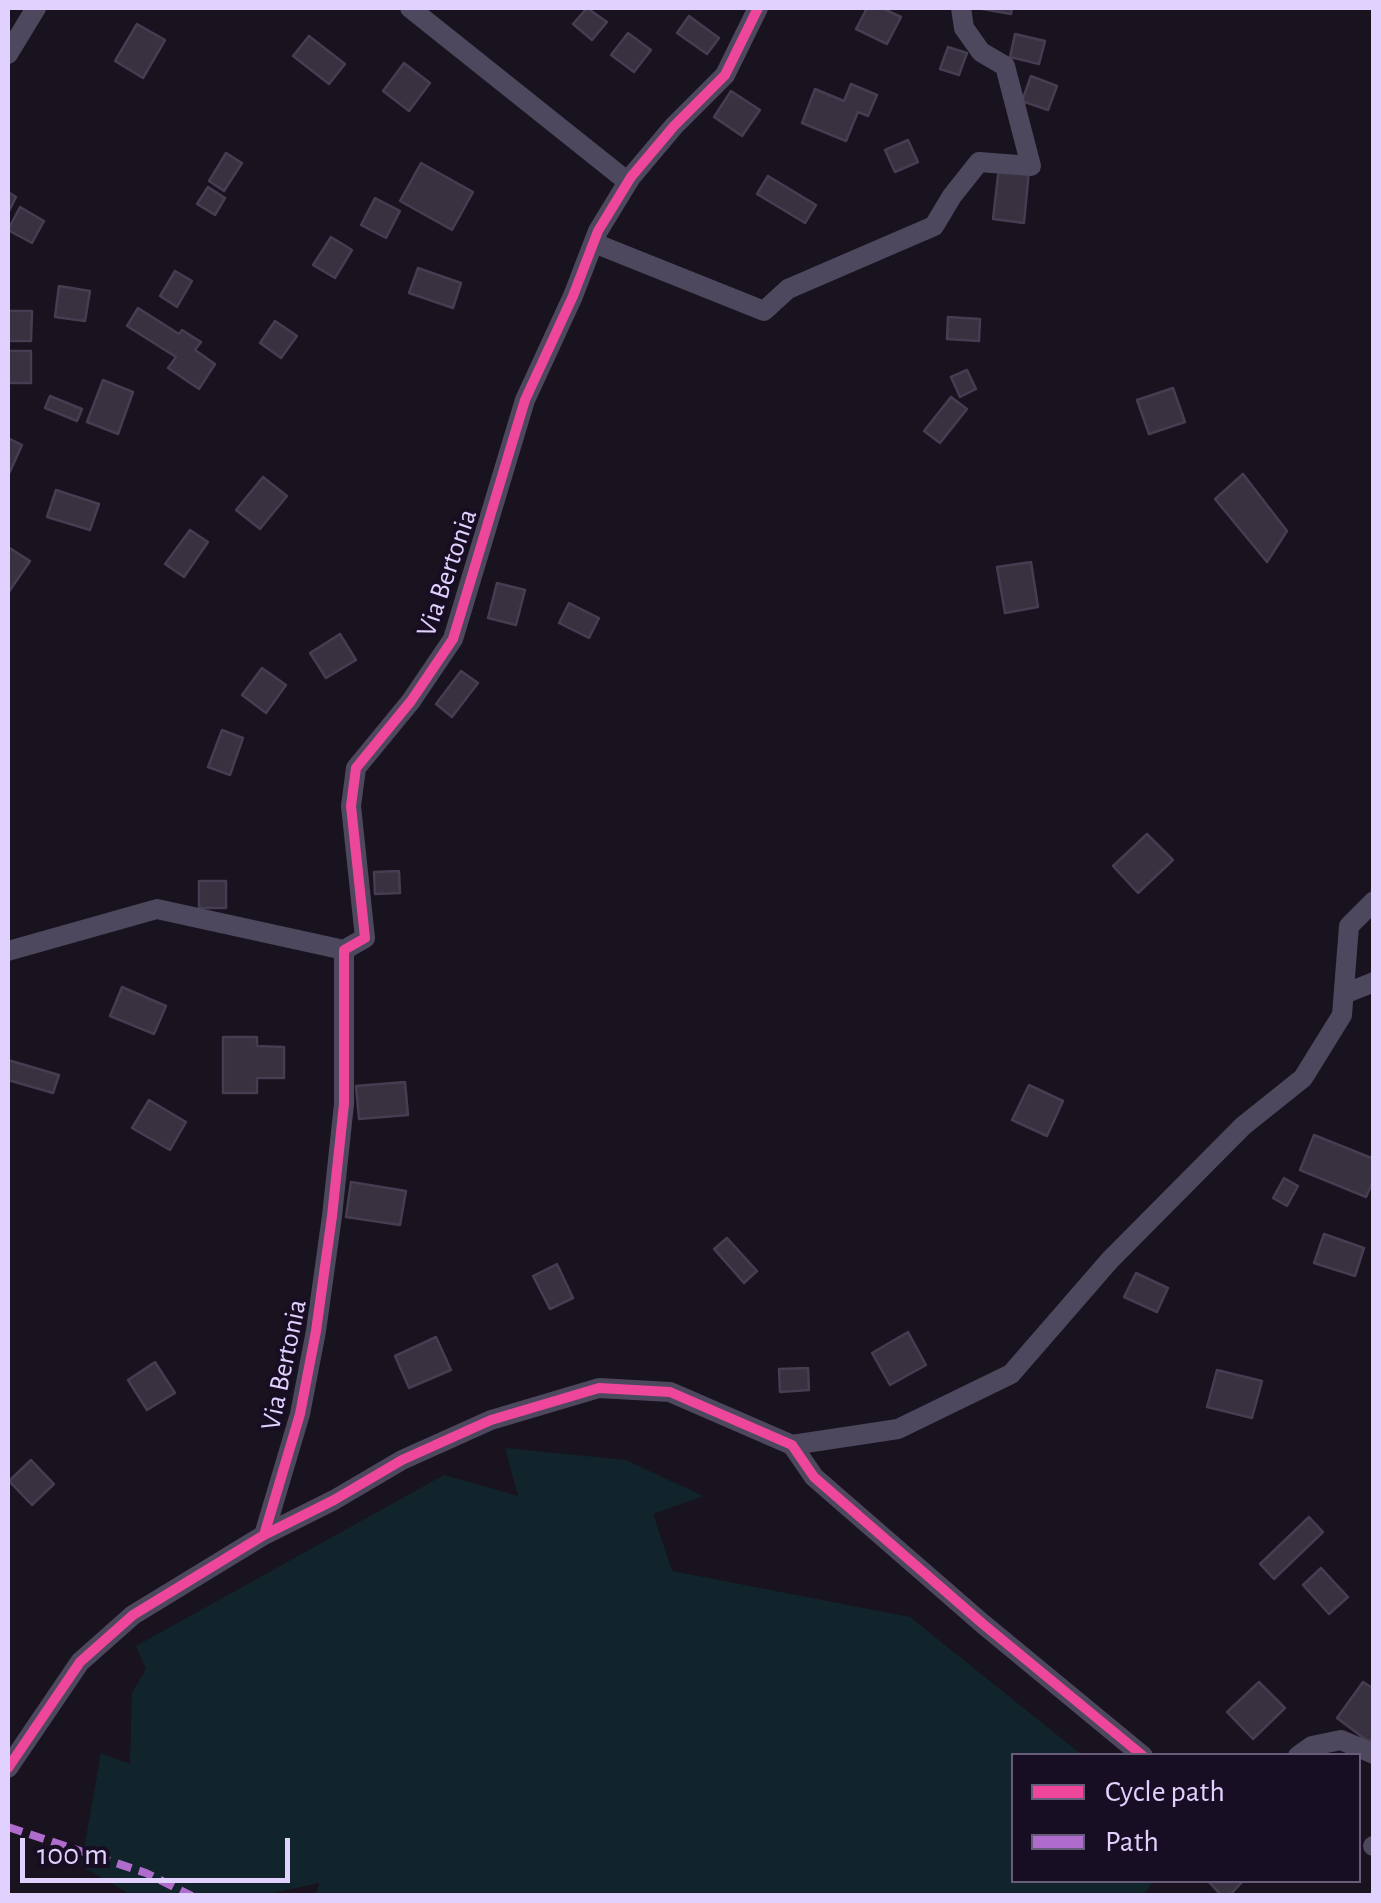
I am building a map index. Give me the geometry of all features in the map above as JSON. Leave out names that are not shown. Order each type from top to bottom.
[{"type":"street","points":[[8,50],[36,8]]},
{"type":"street","points":[[410,8],[628,182]]},
{"type":"street","name":"Via Bertonia","points":[[264,1535],[300,1414],[330,1235],[344,1104],[344,950],[365,938],[350,806],[356,768],[411,701],[453,639],[525,400],[594,242],[628,182],[674,126],[725,75],[758,8]]},
{"type":"street","points":[[594,242],[764,312],[788,289],[934,226],[979,162],[1031,166],[1006,66],[981,52],[964,28],[962,8]]},
{"type":"street","points":[[8,1768],[80,1662],[133,1614],[264,1535],[402,1460],[473,1428],[599,1388],[670,1392],[792,1444],[898,1429],[1011,1374],[1136,1233],[1244,1126],[1303,1078],[1342,1015],[1349,926],[1374,900]]},
{"type":"street","points":[[8,951],[157,910],[344,950]]},
{"type":"street","points":[[1344,994],[1374,982]]},
{"type":"street","points":[[792,1444],[814,1477],[983,1624],[1140,1753]]},
{"type":"street","points":[[1302,1753],[1312,1746],[1341,1740],[1374,1754]]},
{"type":"shaded area","points":[[505,1448],[626,1460],[703,1496],[653,1514],[672,1571],[910,1617],[1080,1753],[1011,1753],[1011,1883],[1152,1883],[1142,1896],[316,1895],[319,1883],[262,1895],[133,1896],[81,1866],[101,1753],[130,1764],[132,1693],[146,1669],[136,1646],[444,1475],[518,1496]]},
{"type":"building","points":[[587,8],[607,22],[592,40],[573,24]]},
{"type":"building","points":[[867,8],[882,8],[901,17],[887,44],[856,29]]},
{"type":"building","points":[[977,8],[1012,8],[1011,14]]},
{"type":"building","points":[[689,16],[719,38],[707,54],[677,33]]},
{"type":"building","points":[[137,24],[165,40],[143,78],[115,61]]},
{"type":"building","points":[[628,33],[651,50],[634,72],[611,55]]},
{"type":"building","points":[[1015,34],[1045,41],[1039,64],[1010,57]]},
{"type":"building","points":[[309,36],[345,64],[329,84],[293,56]]},
{"type":"building","points":[[948,47],[967,53],[959,75],[940,69]]},
{"type":"building","points":[[404,63],[430,83],[409,111],[383,91]]},
{"type":"building","points":[[1031,76],[1057,86],[1048,110],[1022,101]]},
{"type":"building","points":[[851,84],[877,95],[868,116],[858,112],[846,141],[802,123],[815,89],[844,101]]},
{"type":"building","points":[[731,91],[760,110],[742,136],[714,117]]},
{"type":"building","points":[[908,140],[918,162],[895,172],[885,150]]},
{"type":"building","points":[[226,153],[242,163],[224,191],[209,181]]},
{"type":"building","points":[[421,163],[473,192],[452,230],[400,201]]},
{"type":"building","points":[[999,167],[1029,170],[1024,223],[993,219]]},
{"type":"building","points":[[768,176],[816,205],[805,223],[757,194]]},
{"type":"building","points":[[208,187],[225,198],[215,215],[197,204]]},
{"type":"building","points":[[8,192],[16,197],[8,213]]},
{"type":"building","points":[[375,198],[400,211],[386,238],[361,225]]},
{"type":"building","points":[[20,207],[44,221],[32,243],[8,230]]},
{"type":"building","points":[[331,237],[352,250],[335,278],[313,265]]},
{"type":"building","points":[[418,268],[461,283],[453,308],[409,293]]},
{"type":"building","points":[[175,271],[192,281],[177,307],[160,296]]},
{"type":"building","points":[[59,286],[90,291],[85,321],[55,317]]},
{"type":"building","points":[[138,308],[179,334],[182,330],[201,342],[195,350],[215,364],[199,389],[168,368],[176,357],[127,326]]},
{"type":"building","points":[[8,311],[32,311],[31,341],[8,341]]},
{"type":"building","points":[[948,317],[980,319],[979,341],[947,339]]},
{"type":"building","points":[[275,321],[297,336],[281,358],[260,343]]},
{"type":"building","points":[[8,351],[31,351],[31,383],[8,383]]},
{"type":"building","points":[[967,370],[976,389],[960,397],[951,377]]},
{"type":"building","points":[[103,380],[133,392],[118,434],[87,422]]},
{"type":"building","points":[[1173,388],[1185,422],[1149,434],[1137,400]]},
{"type":"building","points":[[50,396],[82,409],[77,421],[45,408]]},
{"type":"building","points":[[951,397],[967,409],[940,443],[924,431]]},
{"type":"building","points":[[8,438],[22,445],[8,476]]},
{"type":"building","points":[[1243,474],[1287,531],[1267,562],[1215,499]]},
{"type":"building","points":[[263,477],[287,496],[260,529],[236,510]]},
{"type":"building","points":[[56,490],[99,504],[90,530],[47,517]]},
{"type":"building","points":[[190,530],[208,542],[184,577],[165,564]]},
{"type":"building","points":[[8,547],[30,561],[8,593]]},
{"type":"building","points":[[1031,562],[1038,607],[1005,613],[997,567]]},
{"type":"building","points":[[497,583],[525,590],[516,625],[488,618]]},
{"type":"building","points":[[569,603],[599,618],[589,638],[559,623]]},
{"type":"building","points":[[340,634],[356,660],[326,678],[310,653]]},
{"type":"building","points":[[262,668],[286,685],[266,713],[242,695]]},
{"type":"building","points":[[461,671],[478,683],[452,717],[436,704]]},
{"type":"building","points":[[222,730],[243,738],[230,775],[208,767]]},
{"type":"building","points":[[1147,834],[1173,860],[1138,893],[1113,866]]},
{"type":"building","points":[[399,871],[400,893],[375,894],[374,872]]},
{"type":"building","points":[[199,881],[226,881],[226,908],[199,908]]},
{"type":"building","points":[[122,987],[166,1006],[154,1034],[110,1016]]},
{"type":"building","points":[[223,1037],[257,1037],[257,1046],[284,1047],[284,1078],[257,1078],[257,1093],[223,1093]]},
{"type":"building","points":[[8,1060],[59,1075],[53,1093],[8,1080]]},
{"type":"building","points":[[405,1082],[408,1115],[359,1119],[356,1086]]},
{"type":"building","points":[[1029,1085],[1063,1101],[1047,1136],[1012,1120]]},
{"type":"building","points":[[149,1100],[186,1122],[170,1150],[132,1128]]},
{"type":"building","points":[[1314,1135],[1374,1159],[1374,1179],[1366,1197],[1300,1170]]},
{"type":"building","points":[[1284,1178],[1298,1186],[1287,1206],[1273,1198]]},
{"type":"building","points":[[351,1182],[406,1191],[400,1225],[346,1217]]},
{"type":"building","points":[[1324,1234],[1364,1248],[1355,1276],[1314,1263]]},
{"type":"building","points":[[727,1238],[757,1271],[744,1283],[714,1249]]},
{"type":"building","points":[[557,1264],[573,1298],[550,1309],[533,1276]]},
{"type":"building","points":[[1136,1273],[1168,1288],[1157,1312],[1124,1297]]},
{"type":"building","points":[[908,1332],[926,1365],[890,1385],[872,1353]]},
{"type":"building","points":[[436,1337],[451,1370],[409,1388],[395,1356]]},
{"type":"building","points":[[155,1362],[175,1393],[147,1410],[128,1380]]},
{"type":"building","points":[[808,1368],[809,1390],[780,1392],[779,1369]]},
{"type":"building","points":[[1217,1370],[1262,1381],[1252,1418],[1207,1407]]},
{"type":"building","points":[[31,1460],[54,1484],[32,1505],[9,1481]]},
{"type":"building","points":[[1309,1517],[1323,1532],[1274,1579],[1260,1564]]},
{"type":"building","points":[[1321,1568],[1348,1597],[1329,1614],[1303,1585]]},
{"type":"building","points":[[1259,1682],[1285,1708],[1253,1739],[1227,1712]]},
{"type":"building","points":[[1363,1682],[1374,1689],[1374,1736],[1369,1742],[1337,1718]]},
{"type":"building","points":[[1210,1883],[1241,1883],[1229,1896],[1222,1896]]},
{"type":"marked path","points":[[8,1827],[146,1873],[192,1896]]},
{"type":"cycle path","points":[[264,1535],[300,1414],[332,1216],[344,1104],[344,950],[365,938],[351,806],[356,768],[411,701],[453,639],[525,400],[598,231],[631,177],[725,75],[758,8]]},
{"type":"cycle path","points":[[8,1768],[80,1662],[133,1615],[264,1535],[402,1460],[491,1420],[599,1388],[670,1392],[792,1445],[814,1477],[1139,1753]]}]
